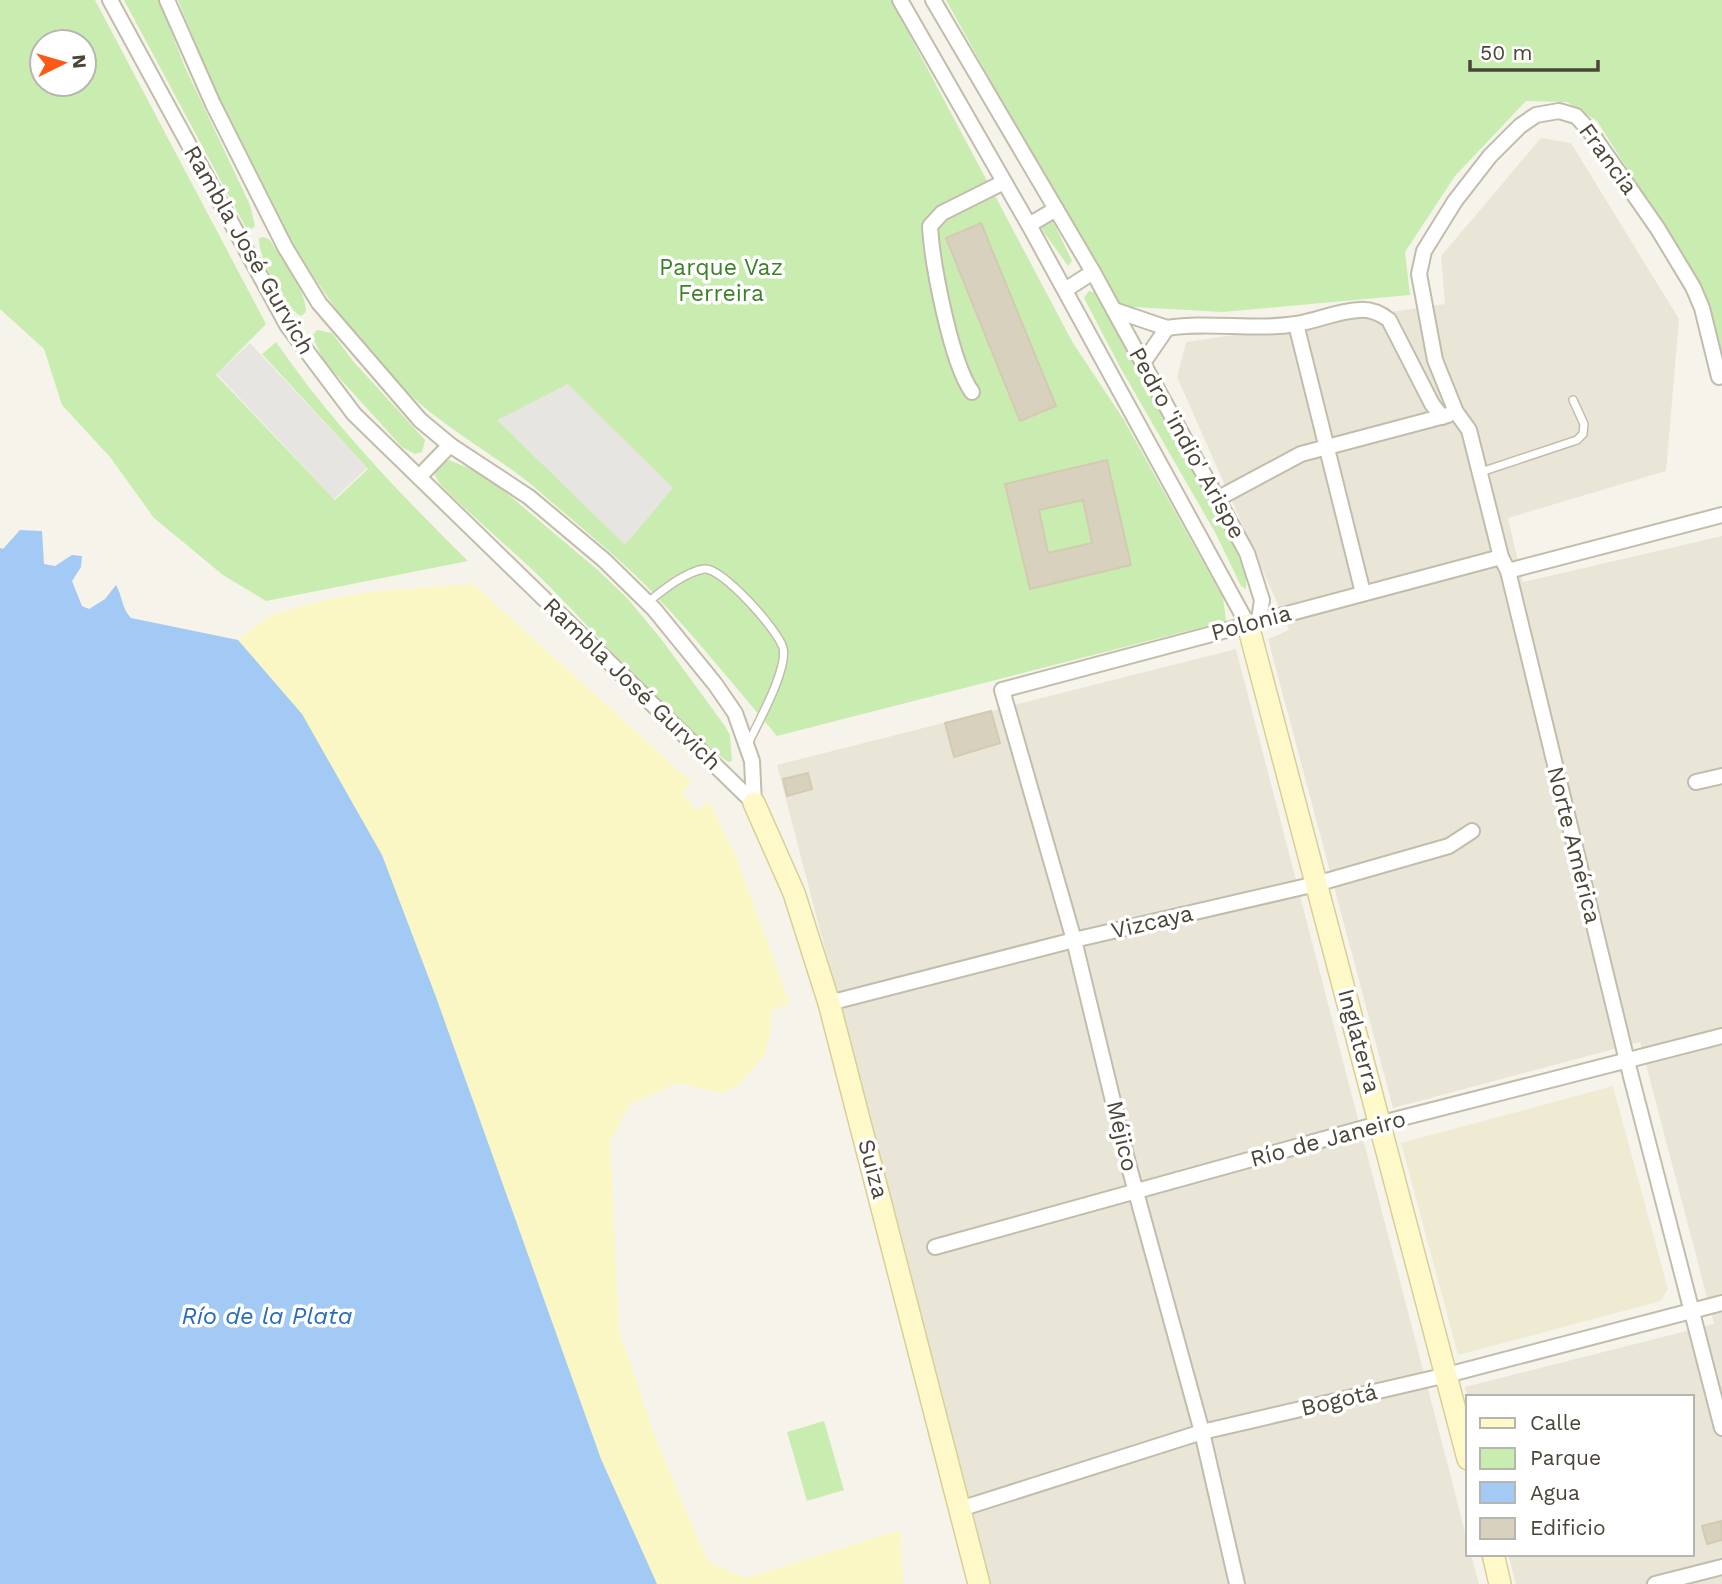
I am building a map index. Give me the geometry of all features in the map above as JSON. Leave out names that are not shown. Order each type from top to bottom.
[{"type":"street","name":"Rambla José Gurvich","points":[[110,0],[287,324],[354,414],[754,803]]},
{"type":"street","name":"Rambla José Gurvich","points":[[167,0],[213,104],[285,247],[319,303],[420,420],[450,445],[529,497],[604,560],[648,602],[715,684],[734,713],[748,745],[751,761]]},
{"type":"street","name":"Pedro 'indio' Arispe","points":[[900,0],[1253,622]]},
{"type":"street","name":"Pedro 'indio' Arispe","points":[[933,0],[1093,272],[1256,574],[1262,600],[1253,622]]},
{"type":"street","name":"Francia","points":[[1420,268],[1424,251],[1455,201],[1503,141],[1536,115],[1548,110],[1567,112],[1589,131],[1658,229],[1693,286],[1702,308],[1719,377]]},
{"type":"street","points":[[972,392],[951,334],[931,245],[930,226],[942,213],[1004,182]]},
{"type":"street","points":[[1030,225],[1056,209]]},
{"type":"street","name":"Norte América","points":[[1420,268],[1420,291],[1449,414],[1469,430],[1501,557],[1508,570],[1627,1061],[1722,1427]]},
{"type":"street","points":[[1065,290],[1093,272]]},
{"type":"street","points":[[1114,310],[1167,328],[1195,324],[1258,327],[1296,324],[1350,311],[1379,313],[1388,320],[1432,404],[1449,414]]},
{"type":"street","points":[[1296,324],[1363,593]]},
{"type":"street","points":[[1143,363],[1167,328]]},
{"type":"street","points":[[1217,499],[1301,454],[1449,414]]},
{"type":"street","points":[[419,477],[450,445]]},
{"type":"street","points":[[1508,570],[1722,515]]},
{"type":"street","name":"Polonia","points":[[1002,690],[1501,557]]},
{"type":"street","name":"Inglaterra","points":[[1253,622],[1316,884],[1382,1124],[1466,1451]]},
{"type":"street","name":"Méjico","points":[[1002,690],[1006,714],[1074,940],[1135,1191],[1202,1432],[1237,1584]]},
{"type":"street","name":"Suiza","points":[[751,761],[754,803],[794,893],[829,1003],[979,1584]]},
{"type":"street","points":[[1696,782],[1722,776]]},
{"type":"street","name":"Vizcaya","points":[[829,1003],[1074,940],[1316,884],[1449,846],[1472,831]]},
{"type":"street","name":"Río de Janeiro","points":[[935,1247],[1382,1124],[1722,1036]]},
{"type":"street","name":"Bogotá","points":[[960,1508],[1202,1432],[1447,1375],[1722,1303]]},
{"type":"street","points":[[1493,1556],[1500,1584]]},
{"type":"street","points":[[1655,1584],[1722,1567]]},
{"type":"lane","points":[[1481,472],[1577,440],[1583,434],[1584,424],[1573,400]]},
{"type":"lane","points":[[648,602],[673,583],[705,569],[713,570],[735,587],[783,646],[782,665],[748,745]]},
{"type":"shaded area","points":[[1541,138],[1571,143],[1679,319],[1666,471],[1508,518],[1523,582],[1722,536],[1722,1584],[1516,1584],[1509,1556],[1694,1556],[1694,1395],[1467,1395],[1465,1387],[1714,1324],[1640,1042],[1393,1108],[1268,639],[1289,630],[1177,377],[1186,342],[1445,304],[1441,256]]},
{"type":"shaded area","points":[[250,343],[367,468],[334,499],[217,374]]},
{"type":"shaded area","points":[[568,384],[673,488],[625,545],[497,420]]},
{"type":"shaded area","points":[[1236,649],[1466,1535],[1466,1556],[1472,1556],[1479,1584],[990,1584],[777,765]]},
{"type":"shaded area","points":[[1613,1086],[1668,1289],[1661,1301],[1458,1355],[1401,1143]]},
{"type":"green space","points":[[0,0],[95,0],[266,324],[216,375],[335,500],[368,469],[262,354],[276,342],[320,401],[367,456],[468,561],[266,601],[223,575],[154,518],[110,457],[62,405],[44,349],[0,309]]},
{"type":"green space","points":[[124,0],[159,0],[184,65],[250,205],[255,226],[252,229],[245,226]]},
{"type":"green space","name":"Parque Vaz Ferreira","points":[[178,0],[891,0],[1073,343],[1124,420],[1223,598],[1226,621],[777,736],[640,580],[525,480],[422,405],[368,350],[333,305],[272,208],[222,104]]},
{"type":"green space","points":[[946,0],[1722,0],[1722,355],[1701,285],[1597,121],[1567,102],[1526,101],[1455,176],[1405,252],[1410,295],[1223,312],[1115,306]]},
{"type":"green space","points":[[1052,219],[1072,261],[1068,266],[1041,228],[1041,221]]},
{"type":"green space","points":[[259,238],[270,240],[298,284],[306,312],[301,316],[288,304],[267,269]]},
{"type":"green space","points":[[1089,291],[1096,293],[1106,309],[1231,537],[1246,577],[1246,589],[1241,586],[1216,534],[1120,367],[1084,298]]},
{"type":"green space","points":[[317,330],[332,333],[353,361],[425,440],[422,452],[415,454],[402,447],[324,361],[312,336]]},
{"type":"green space","points":[[449,460],[485,475],[599,571],[628,599],[662,640],[725,726],[730,735],[732,761],[728,762],[682,723],[539,576],[440,484],[435,476],[436,466]]},
{"type":"green space","points":[[824,1421],[844,1490],[807,1501],[787,1432]]},
{"type":"sand","points":[[473,584],[691,782],[682,793],[697,811],[709,801],[737,859],[790,1004],[771,1010],[771,1031],[764,1055],[738,1086],[720,1093],[678,1083],[630,1104],[610,1141],[619,1331],[657,1442],[708,1562],[746,1578],[900,1530],[903,1584],[657,1584],[601,1459],[436,997],[382,855],[238,640],[273,614],[333,598],[377,591]]},
{"type":"water","name":"Río de la Plata","points":[[20,530],[42,531],[44,564],[55,566],[72,555],[82,556],[81,567],[72,581],[82,606],[89,609],[105,599],[116,585],[125,610],[131,618],[238,640],[302,714],[382,855],[436,997],[601,1459],[657,1584],[0,1584],[0,548],[3,549]]},
{"type":"building","points":[[981,223],[1056,406],[1020,421],[946,238]]},
{"type":"building","points":[[1107,460],[1131,565],[1030,589],[1005,484]],"holes":[[[1083,500],[1092,543],[1048,553],[1039,510]]]},
{"type":"building","points":[[991,711],[1000,743],[954,757],[945,723]]},
{"type":"building","points":[[808,773],[812,789],[787,796],[783,779]]},
{"type":"building","points":[[1721,1521],[1722,1540],[1707,1544],[1702,1526]]}]
